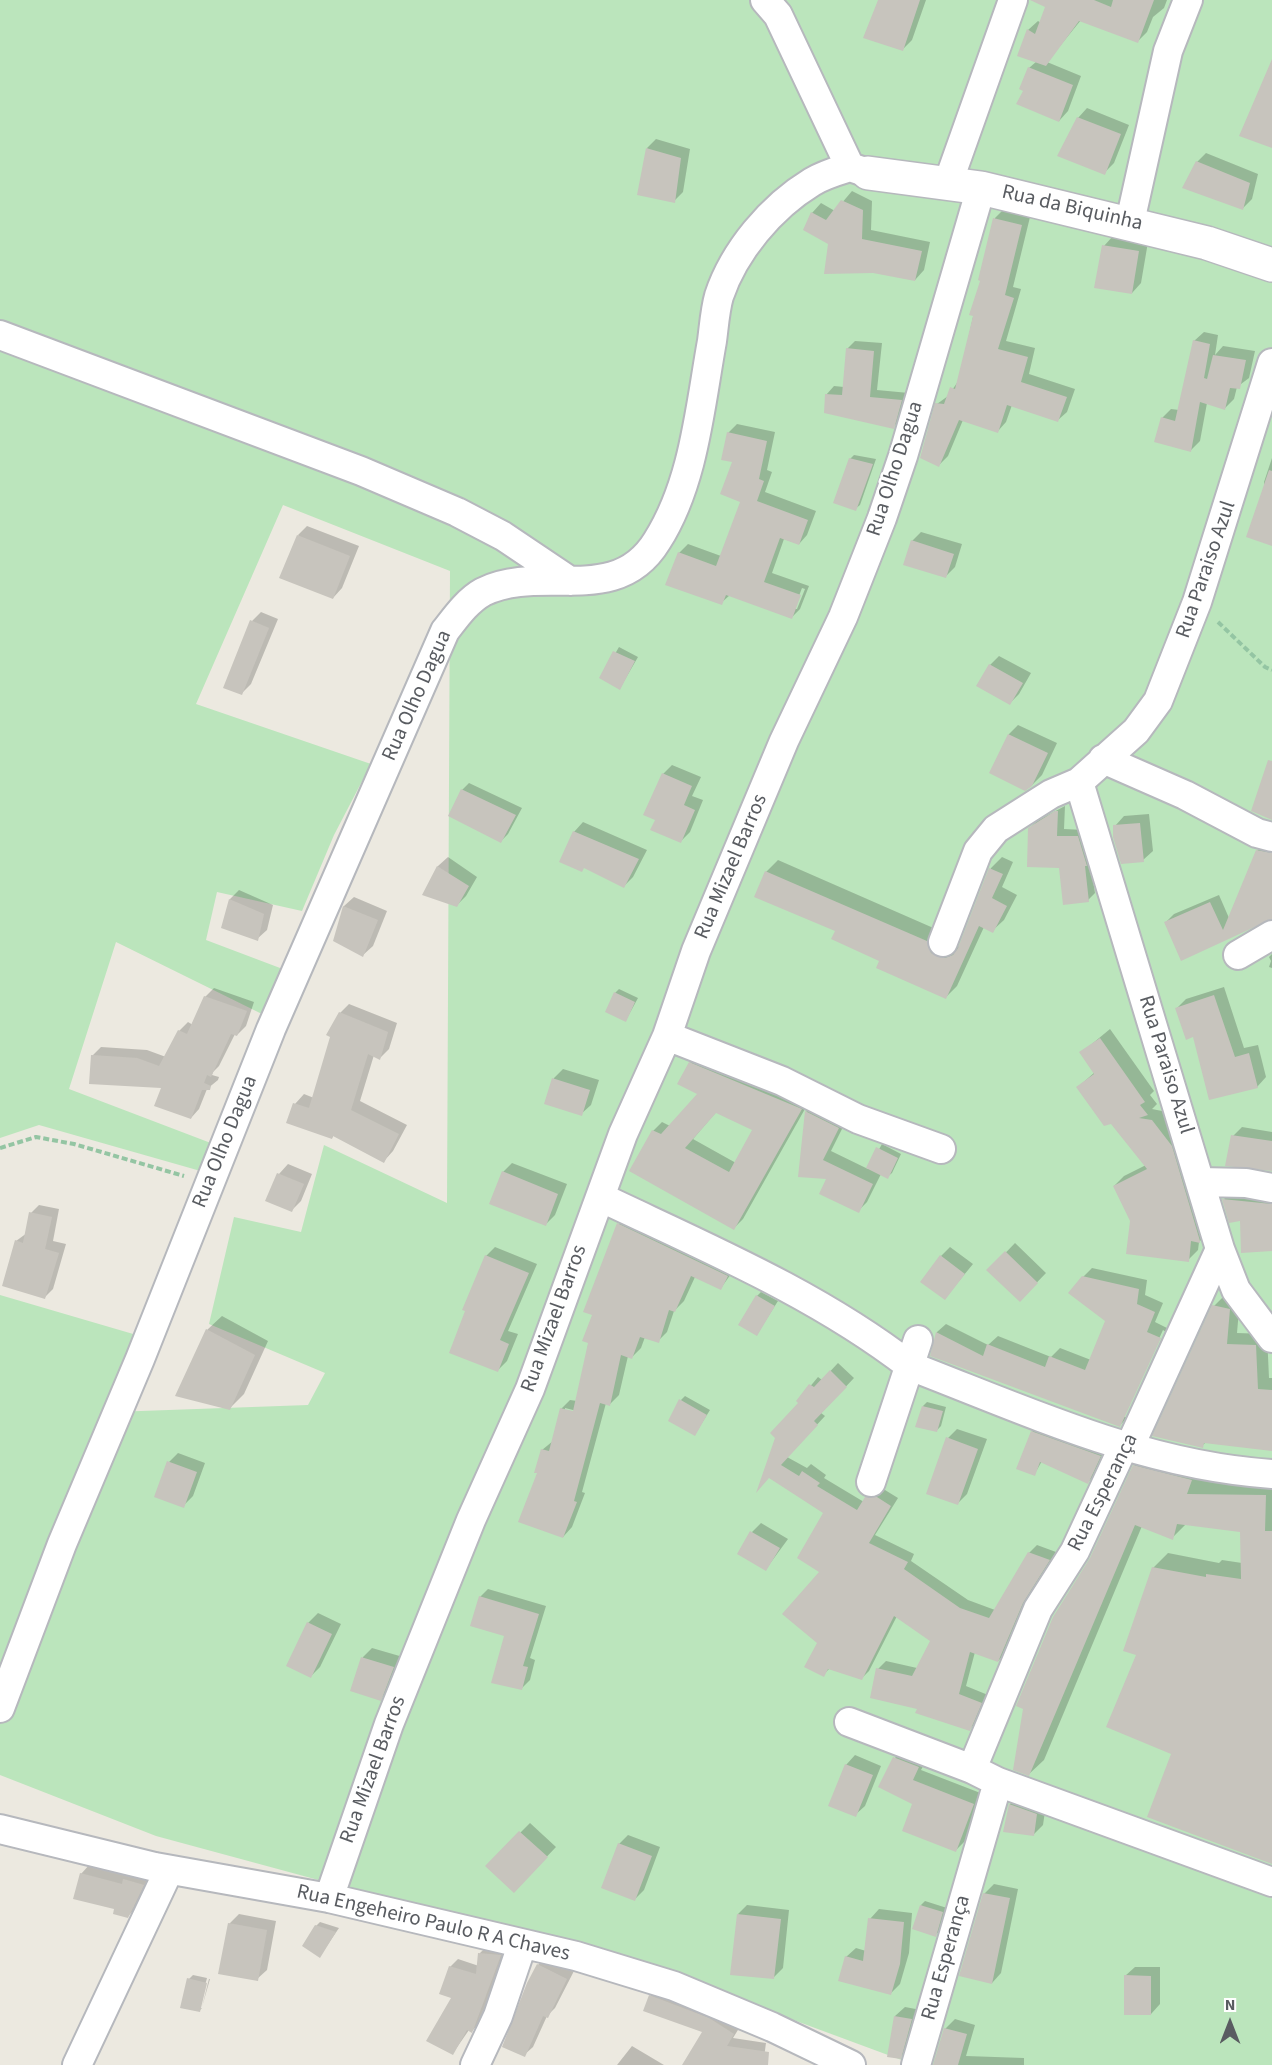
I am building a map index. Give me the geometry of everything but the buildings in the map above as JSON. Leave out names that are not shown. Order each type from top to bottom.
[{"type":"street","points":[[0,335],[361,471],[457,512],[503,536],[570,581],[603,580],[637,565],[656,543],[676,507],[688,467],[719,298],[731,267],[753,235],[783,204],[813,181],[859,170],[778,15],[765,0]]},
{"type":"street","points":[[948,183],[1013,0]]},
{"type":"street","points":[[1130,222],[1168,51],[1188,0]]},
{"type":"street","name":"Rua da Biquinha","points":[[859,170],[981,188],[1130,222],[1207,243],[1272,265]]},
{"type":"street","name":"Rua Olho Dagua","points":[[784,741],[843,617],[882,518],[903,456],[981,188]]},
{"type":"street","name":"Rua Paraiso Azul","points":[[943,942],[978,851],[996,829],[1051,794],[1079,782],[1136,731],[1158,701],[1197,602],[1272,363]]},
{"type":"street","name":"Rua Olho Dagua","points":[[0,1708],[54,1565],[271,1029],[445,631],[464,607],[481,593],[500,585],[570,581]]},
{"type":"street","name":"Rua Mizael Barros","points":[[329,1898],[389,1724],[471,1520],[530,1389],[623,1134],[667,1036],[696,951],[784,741]]},
{"type":"street","points":[[1103,759],[1185,795],[1257,833],[1272,837]]},
{"type":"street","name":"Rua Paraiso Azul","points":[[1079,782],[1220,1249],[1236,1290],[1272,1338]]},
{"type":"street","points":[[1238,955],[1272,935]]},
{"type":"street","points":[[667,1036],[782,1082],[858,1119],[940,1149]]},
{"type":"street","points":[[1200,1182],[1246,1183],[1272,1188]]},
{"type":"street","points":[[600,1197],[808,1299],[888,1349],[914,1353],[1129,1448],[1230,1471],[1272,1474]]},
{"type":"street","name":"Rua Esperança","points":[[972,1769],[1038,1609],[1075,1551],[1121,1452],[1129,1448],[1220,1249]]},
{"type":"street","points":[[871,1482],[914,1353]]},
{"type":"street","points":[[849,1722],[972,1769],[998,1782],[1272,1882]]},
{"type":"street","name":"Rua Esperança","points":[[916,2065],[998,1782]]},
{"type":"street","name":"Rua Engeheiro Paulo R A Chaves","points":[[0,1828],[169,1870],[329,1898],[576,1956],[674,1986],[772,2027],[851,2065]]},
{"type":"street","points":[[77,2065],[169,1870]]},
{"type":"street","points":[[475,2065],[498,2016],[522,1945]]},
{"type":"path","points":[[1197,602],[1265,667],[1272,670]]},
{"type":"path","points":[[0,1148],[36,1137],[74,1144],[210,1183]]},
{"type":"green space","points":[[0,0],[1272,0],[1272,2065],[915,2065],[680,1978],[156,1836],[0,1775],[0,1295],[140,1336],[113,1412],[308,1405],[325,1373],[209,1324],[234,1217],[301,1232],[324,1145],[447,1203],[450,571],[283,505],[196,704],[371,764],[334,835],[302,911],[217,892],[206,940],[288,971],[266,1016],[116,942],[69,1089],[216,1145],[204,1172],[39,1125],[0,1138]]}]
